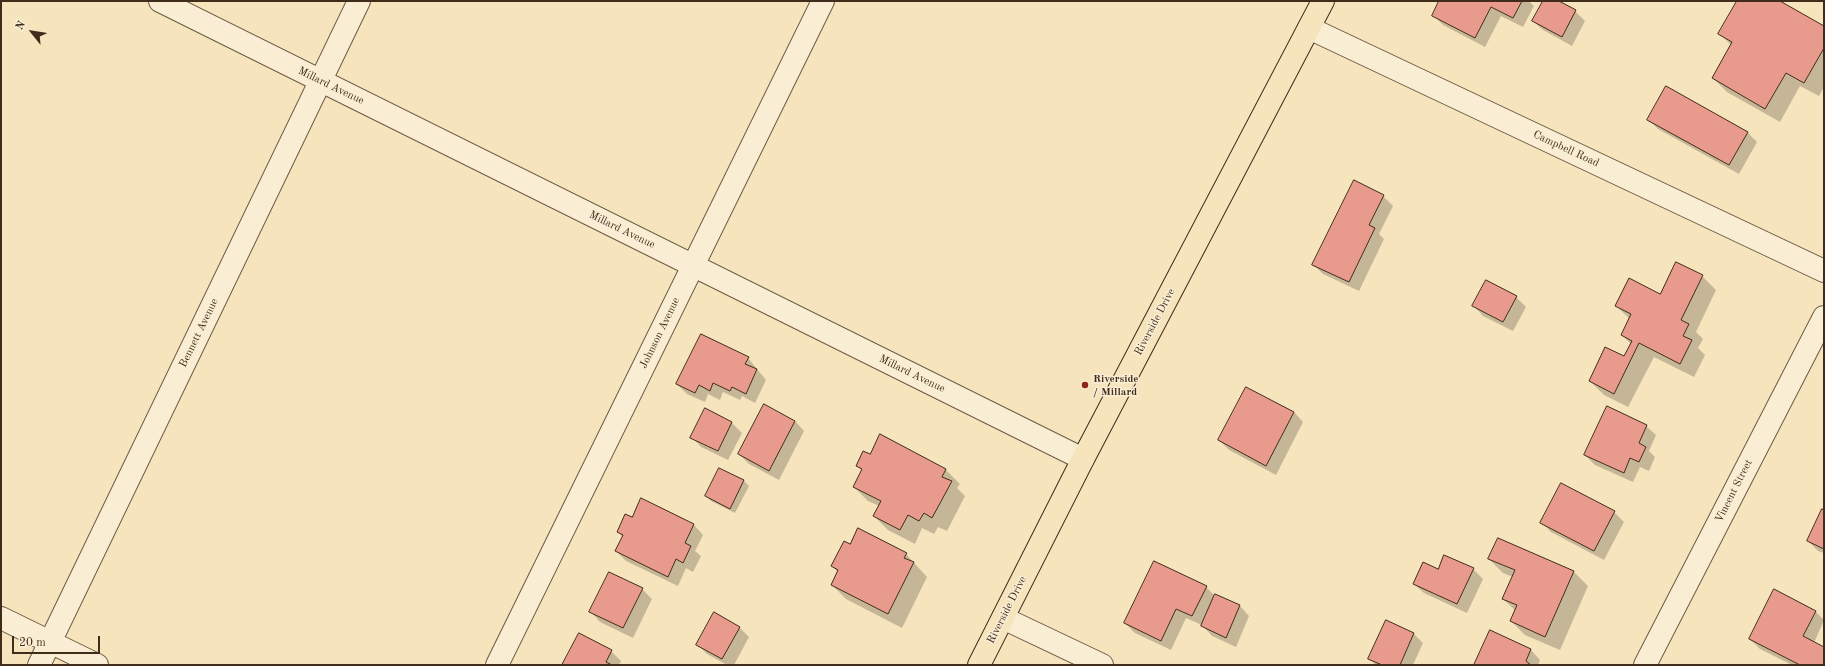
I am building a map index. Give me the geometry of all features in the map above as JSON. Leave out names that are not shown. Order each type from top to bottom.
[{"type":"main road","name":"Riverside Drive","points":[[979,665],[1083,459],[1322,1]]},
{"type":"street","name":"Millard Avenue","points":[[160,1],[1083,459]]},
{"type":"street","name":"Bennett Avenue","points":[[39,665],[359,1]]},
{"type":"street","name":"Johnson Avenue","points":[[497,665],[823,1]]},
{"type":"street","name":"Campbell Road","points":[[1309,28],[1824,271]]},
{"type":"street","name":"Vincent Street","points":[[1645,665],[1824,317]]},
{"type":"street","points":[[1,618],[97,665]]},
{"type":"street","points":[[1003,618],[1102,665]]},
{"type":"building","points":[[1439,1],[1522,1],[1513,18],[1491,7],[1475,38],[1432,16]]},
{"type":"building","points":[[1543,1],[1559,1],[1576,10],[1562,37],[1532,21]]},
{"type":"building","points":[[1737,1],[1780,1],[1824,26],[1824,48],[1804,83],[1786,73],[1765,109],[1712,78],[1732,42],[1718,34]]},
{"type":"building","points":[[1666,86],[1748,132],[1729,165],[1647,120]]},
{"type":"building","points":[[1354,180],[1384,195],[1369,225],[1375,228],[1349,282],[1312,265]]},
{"type":"building","points":[[1676,262],[1703,275],[1681,320],[1689,324],[1683,336],[1692,340],[1680,364],[1639,343],[1614,394],[1589,381],[1605,347],[1624,356],[1632,341],[1621,335],[1631,314],[1615,306],[1629,278],[1660,294]]},
{"type":"building","points":[[1486,280],[1517,296],[1503,322],[1472,306]]},
{"type":"building","points":[[701,334],[749,357],[745,364],[757,369],[746,394],[732,387],[730,391],[713,383],[710,391],[699,385],[695,393],[676,384]]},
{"type":"building","points":[[1246,387],[1294,412],[1266,466],[1218,440]]},
{"type":"building","points":[[764,404],[795,421],[769,471],[738,454]]},
{"type":"building","points":[[1607,406],[1647,425],[1639,443],[1646,447],[1639,462],[1630,458],[1624,473],[1584,455]]},
{"type":"building","points":[[705,408],[732,422],[718,451],[690,438]]},
{"type":"building","points":[[880,434],[946,469],[942,477],[952,481],[932,518],[924,513],[919,521],[908,515],[900,530],[873,516],[881,501],[853,487],[862,469],[856,466],[863,451],[870,454]]},
{"type":"building","points":[[719,468],[744,480],[730,509],[705,496]]},
{"type":"building","points":[[1561,483],[1615,511],[1594,551],[1540,523]]},
{"type":"building","points":[[641,498],[694,524],[685,543],[691,546],[683,563],[676,559],[668,577],[615,551],[623,535],[617,532],[625,514],[632,517]]},
{"type":"building","points":[[1822,509],[1824,510],[1824,549],[1807,541]]},
{"type":"building","points":[[858,528],[907,553],[904,558],[914,562],[888,614],[831,585],[838,570],[831,566],[844,541],[850,544]]},
{"type":"building","points":[[1498,538],[1574,571],[1545,637],[1510,621],[1517,605],[1502,599],[1515,570],[1488,559]]},
{"type":"building","points":[[1444,555],[1474,568],[1457,604],[1413,584],[1423,562],[1438,569]]},
{"type":"building","points":[[1154,561],[1207,586],[1192,616],[1176,609],[1161,641],[1124,623]]},
{"type":"building","points":[[609,572],[643,588],[623,628],[589,612]]},
{"type":"building","points":[[1774,589],[1816,611],[1803,636],[1824,647],[1824,665],[1800,665],[1749,639]]},
{"type":"building","points":[[1215,594],[1240,605],[1226,638],[1201,626]]},
{"type":"building","points":[[714,612],[740,627],[722,659],[696,645]]},
{"type":"building","points":[[1386,620],[1414,633],[1400,665],[1382,665],[1368,659]]},
{"type":"building","points":[[1490,630],[1531,649],[1526,661],[1531,665],[1474,665]]},
{"type":"building","points":[[579,633],[612,650],[606,662],[612,665],[562,665]]},
{"type":"place","name":"Riverside / Millard","points":[[1085,385]]}]
